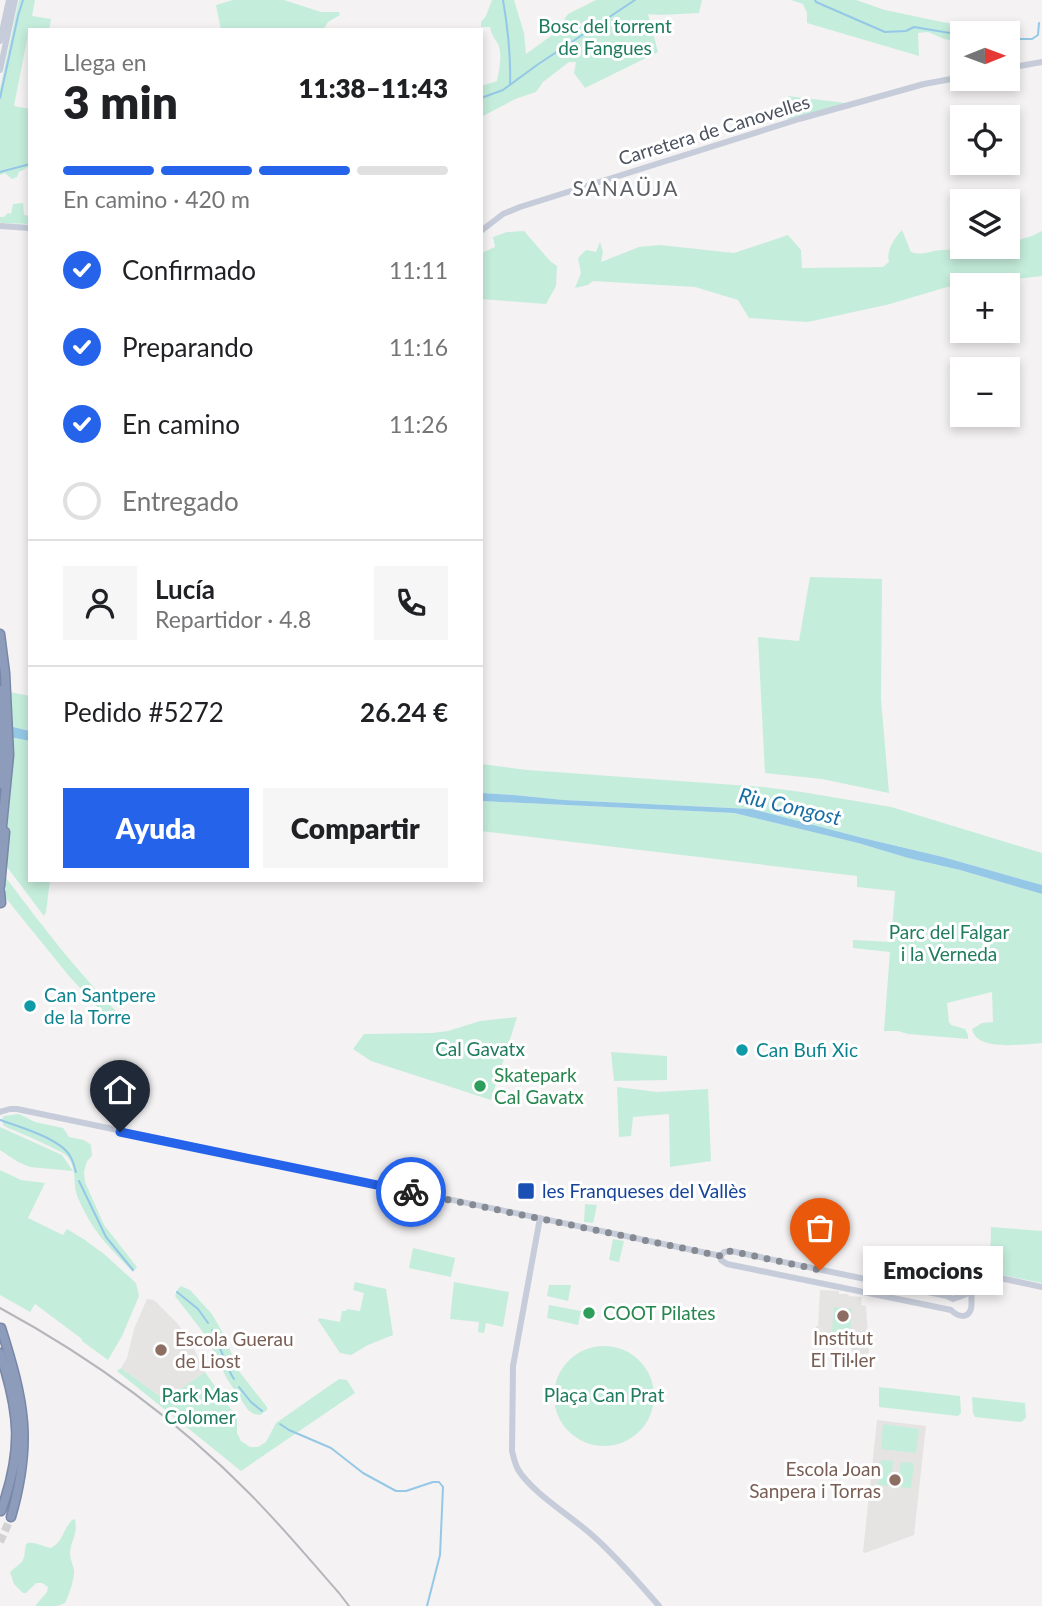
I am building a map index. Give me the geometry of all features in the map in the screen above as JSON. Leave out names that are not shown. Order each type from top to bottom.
[{"type":"highway","points":[[0,634],[9,743],[2,783],[5,838],[0,886]]},
{"type":"highway","points":[[0,690],[1,836]]},
{"type":"highway","points":[[0,892],[1,903]]},
{"type":"highway","points":[[1,1328],[23,1411],[21,1482],[11,1517]]},
{"type":"highway","points":[[0,1353],[13,1398],[16,1429],[15,1467],[1,1511]]},
{"type":"street","points":[[0,41],[9,0]]},
{"type":"street","points":[[0,70],[15,0]]},
{"type":"street","points":[[1020,66],[1042,62]]},
{"type":"street","name":"Carretera de Canovelles","points":[[483,229],[503,214],[520,207],[799,119],[950,79]]},
{"type":"street","points":[[0,226],[28,228]]},
{"type":"street","points":[[0,1112],[17,1109],[721,1256]]},
{"type":"street","points":[[540,1218],[512,1378],[514,1460],[531,1485],[592,1534],[659,1606]]},
{"type":"street","points":[[721,1256],[724,1252],[731,1251],[953,1299],[964,1296],[972,1291],[980,1279],[991,1276],[1042,1287]]},
{"type":"street","points":[[721,1256],[721,1261],[727,1264],[951,1310]]},
{"type":"street","points":[[953,1299],[951,1310],[955,1315],[964,1316],[969,1312],[972,1291]]},
{"type":"street","points":[[964,1296],[971,1304]]},
{"type":"shaded area","name":"Institut El Til·ler","points":[[820,1290],[839,1291],[839,1294],[862,1297],[861,1305],[866,1306],[869,1353],[851,1354],[852,1343],[839,1342],[840,1337],[831,1334],[816,1333]]},
{"type":"shaded area","name":"Escola Guerau de Liost","points":[[147,1299],[154,1300],[177,1323],[190,1341],[205,1372],[165,1400],[121,1368]]},
{"type":"shaded area","name":"Escola Joan Sanpera i Torras","points":[[877,1420],[926,1426],[914,1535],[865,1553],[863,1552]]},
{"type":"green space","points":[[19,0],[35,0],[32,16],[51,19],[49,28],[28,28],[14,106],[28,109],[28,167],[12,179],[5,173],[0,175],[0,89]]},
{"type":"green space","points":[[233,0],[284,0],[321,12],[339,12],[340,15],[328,22],[324,28],[221,28],[216,5]]},
{"type":"green space","name":"Bosc del torrent de Fangues","points":[[492,0],[514,0],[524,33],[526,54],[555,33],[568,14],[596,0],[702,0],[699,13],[648,14],[658,52],[585,88],[574,73],[576,62],[569,62],[543,82],[536,92],[515,99],[483,116],[483,85],[497,81],[500,62],[498,44],[490,27],[481,27]]},
{"type":"green space","points":[[791,0],[856,0],[885,10],[950,23],[950,40],[928,32],[918,33],[919,56],[807,23],[803,4]]},
{"type":"green space","points":[[788,96],[846,103],[788,120]]},
{"type":"green space","points":[[23,203],[28,224],[0,222],[0,217],[11,214],[13,204]]},
{"type":"green space","points":[[902,230],[911,252],[920,254],[950,250],[950,259],[1020,259],[1020,240],[1042,231],[1042,276],[1020,279],[1020,273],[950,273],[950,287],[890,304],[808,322],[749,318],[738,300],[695,287],[593,281],[575,288],[581,273],[578,258],[586,250],[596,252],[600,242],[603,252],[601,262],[639,247],[660,245],[734,253],[788,235],[801,250],[802,268],[883,267],[889,262],[894,241]]},
{"type":"green space","points":[[524,231],[557,266],[556,286],[546,304],[483,299],[483,254],[495,247],[493,237],[507,232]]},
{"type":"green space","points":[[810,577],[882,579],[881,699],[889,793],[822,779],[765,773],[758,637],[799,641]]},
{"type":"green space","points":[[0,690],[28,696],[28,731],[9,726]]},
{"type":"green space","points":[[0,735],[28,741],[28,882],[50,882],[44,916],[7,867],[4,875],[77,968],[125,1020],[111,1022],[69,976],[5,897],[0,897]]},
{"type":"green space","points":[[483,764],[527,770],[763,787],[891,807],[1042,853],[1042,885],[752,809],[483,793]]},
{"type":"green space","name":"Parc del Falgar i la Verneda","points":[[483,801],[734,813],[858,843],[1042,894],[1042,1043],[991,1044],[975,1036],[972,1029],[982,1023],[993,1022],[992,992],[947,1003],[949,1022],[965,1029],[968,1039],[884,1031],[890,952],[853,948],[853,940],[891,942],[895,891],[857,887],[857,876],[483,831]]},
{"type":"green space","name":"Cal Gavatx","points":[[517,1017],[491,1100],[371,1061],[353,1049],[364,1034],[432,1033],[480,1021]]},
{"type":"green space","points":[[611,1052],[667,1056],[667,1080],[614,1081]]},
{"type":"green space","points":[[617,1087],[657,1092],[708,1089],[711,1161],[670,1167],[669,1114],[633,1117],[631,1136],[619,1137]]},
{"type":"green space","points":[[19,1114],[35,1122],[63,1128],[69,1137],[84,1140],[91,1145],[92,1156],[87,1161],[84,1172],[85,1182],[104,1225],[137,1267],[133,1272],[108,1246],[89,1220],[78,1198],[73,1166],[67,1156],[3,1125],[4,1116]]},
{"type":"green space","points":[[0,1127],[62,1155],[73,1171],[30,1167],[18,1162],[0,1150]]},
{"type":"green space","points":[[0,1170],[21,1180],[45,1183],[28,1218],[63,1235],[67,1229],[104,1254],[136,1283],[139,1296],[122,1336],[108,1360],[35,1304],[30,1312],[0,1295]]},
{"type":"green space","points":[[585,1204],[597,1205],[593,1223],[584,1222]]},
{"type":"green space","points":[[991,1227],[1042,1231],[1042,1283],[992,1273]]},
{"type":"green space","points":[[613,1239],[624,1241],[619,1262],[609,1260]]},
{"type":"green space","points":[[413,1248],[455,1258],[451,1277],[409,1268]]},
{"type":"green space","points":[[355,1282],[386,1289],[393,1335],[351,1355],[340,1353],[318,1320],[340,1322],[342,1311],[360,1311],[364,1293],[353,1290]]},
{"type":"green space","points":[[454,1282],[509,1292],[503,1327],[486,1323],[484,1333],[478,1332],[479,1322],[450,1319]]},
{"type":"green space","points":[[549,1285],[571,1285],[568,1301],[547,1296]]},
{"type":"green space","points":[[181,1286],[190,1290],[212,1314],[225,1337],[238,1370],[267,1407],[260,1415],[248,1410],[227,1379],[206,1336],[175,1296]]},
{"type":"green space","points":[[549,1305],[581,1311],[578,1325],[547,1318]]},
{"type":"green space","points":[[834,1307],[852,1309],[850,1333],[832,1332]]},
{"type":"green space","name":"Plaça Can Prat","points":[[604,1346],[623,1350],[639,1361],[650,1377],[654,1396],[650,1415],[639,1431],[623,1442],[604,1446],[585,1442],[569,1431],[558,1415],[554,1396],[558,1377],[569,1361],[585,1350]]},
{"type":"green space","name":"Park Mas Colomer","points":[[121,1368],[165,1400],[205,1372],[237,1418],[237,1433],[241,1441],[250,1447],[258,1447],[266,1442],[276,1423],[339,1379],[347,1380],[355,1393],[241,1471],[117,1371]]},
{"type":"green space","points":[[879,1387],[960,1396],[961,1413],[958,1416],[879,1407]]},
{"type":"green space","points":[[972,1397],[1025,1403],[1026,1418],[1021,1422],[975,1417]]},
{"type":"green space","points":[[883,1424],[919,1429],[916,1453],[881,1449]]},
{"type":"green space","points":[[881,1460],[893,1461],[891,1486],[878,1485]]},
{"type":"green space","points":[[901,1462],[914,1463],[911,1488],[898,1487]]},
{"type":"green space","points":[[75,1519],[76,1529],[70,1553],[74,1573],[67,1600],[57,1606],[35,1606],[48,1587],[36,1583],[23,1593],[14,1584],[10,1572],[22,1562],[26,1544],[35,1543],[51,1548]]},
{"type":"water","points":[[9,726],[28,731],[28,741],[0,735]]},
{"type":"water","points":[[483,793],[752,809],[1042,885],[1042,894],[858,843],[734,813],[483,801]]},
{"type":"waterway","points":[[0,98],[23,0]]},
{"type":"waterway","points":[[503,0],[509,42],[510,85]]},
{"type":"waterway","points":[[483,97],[503,90],[635,0]]},
{"type":"waterway","points":[[815,0],[885,32],[906,31],[914,27],[950,33]]},
{"type":"waterway","points":[[1020,39],[1032,39],[1038,35],[1039,23]]},
{"type":"waterway","points":[[0,172],[28,165]]},
{"type":"waterway","points":[[0,1120],[58,1144],[71,1158],[76,1172]]},
{"type":"waterway","points":[[79,1181],[106,1237],[133,1270]]},
{"type":"waterway","points":[[177,1292],[198,1309],[208,1323]]},
{"type":"waterway","points":[[212,1330],[234,1379]]},
{"type":"waterway","points":[[239,1387],[262,1411]]},
{"type":"waterway","points":[[280,1424],[331,1448],[363,1473],[396,1491],[439,1482],[443,1487],[440,1555],[427,1606]]},
{"type":"tunnel","points":[[0,1542],[11,1517]]},
{"type":"railway","points":[[0,1308],[100,1369],[192,1439],[261,1505],[349,1606]]},
{"type":"way so far","points":[[411,1192],[721,1256],[724,1252],[731,1251],[820,1270]]},
{"type":"place","name":"Can Santpere de la Torre","points":[[30,1006]]},
{"type":"place","name":"Can Bufi Xic","points":[[742,1050]]},
{"type":"place","name":"Skatepark Cal Gavatx","points":[[480,1086]]},
{"type":"place","name":"les Franqueses del Vallès","points":[[526,1191]]},
{"type":"place","name":"Emocions","points":[[820,1270]]},
{"type":"place","name":"COOT Pilates","points":[[589,1313]]},
{"type":"place","name":"Institut El Til·ler","points":[[843,1316]]},
{"type":"place","name":"Escola Guerau de Liost","points":[[161,1350]]},
{"type":"place","name":"Escola Joan Sanpera i Torras","points":[[895,1480]]},
{"type":"district","name":"SANAÜJA","points":[[626,189]]},
{"type":"route","points":[[120,1132],[411,1192]]},
{"type":"water label","name":"Riu Congost","points":[[790,807]]}]
